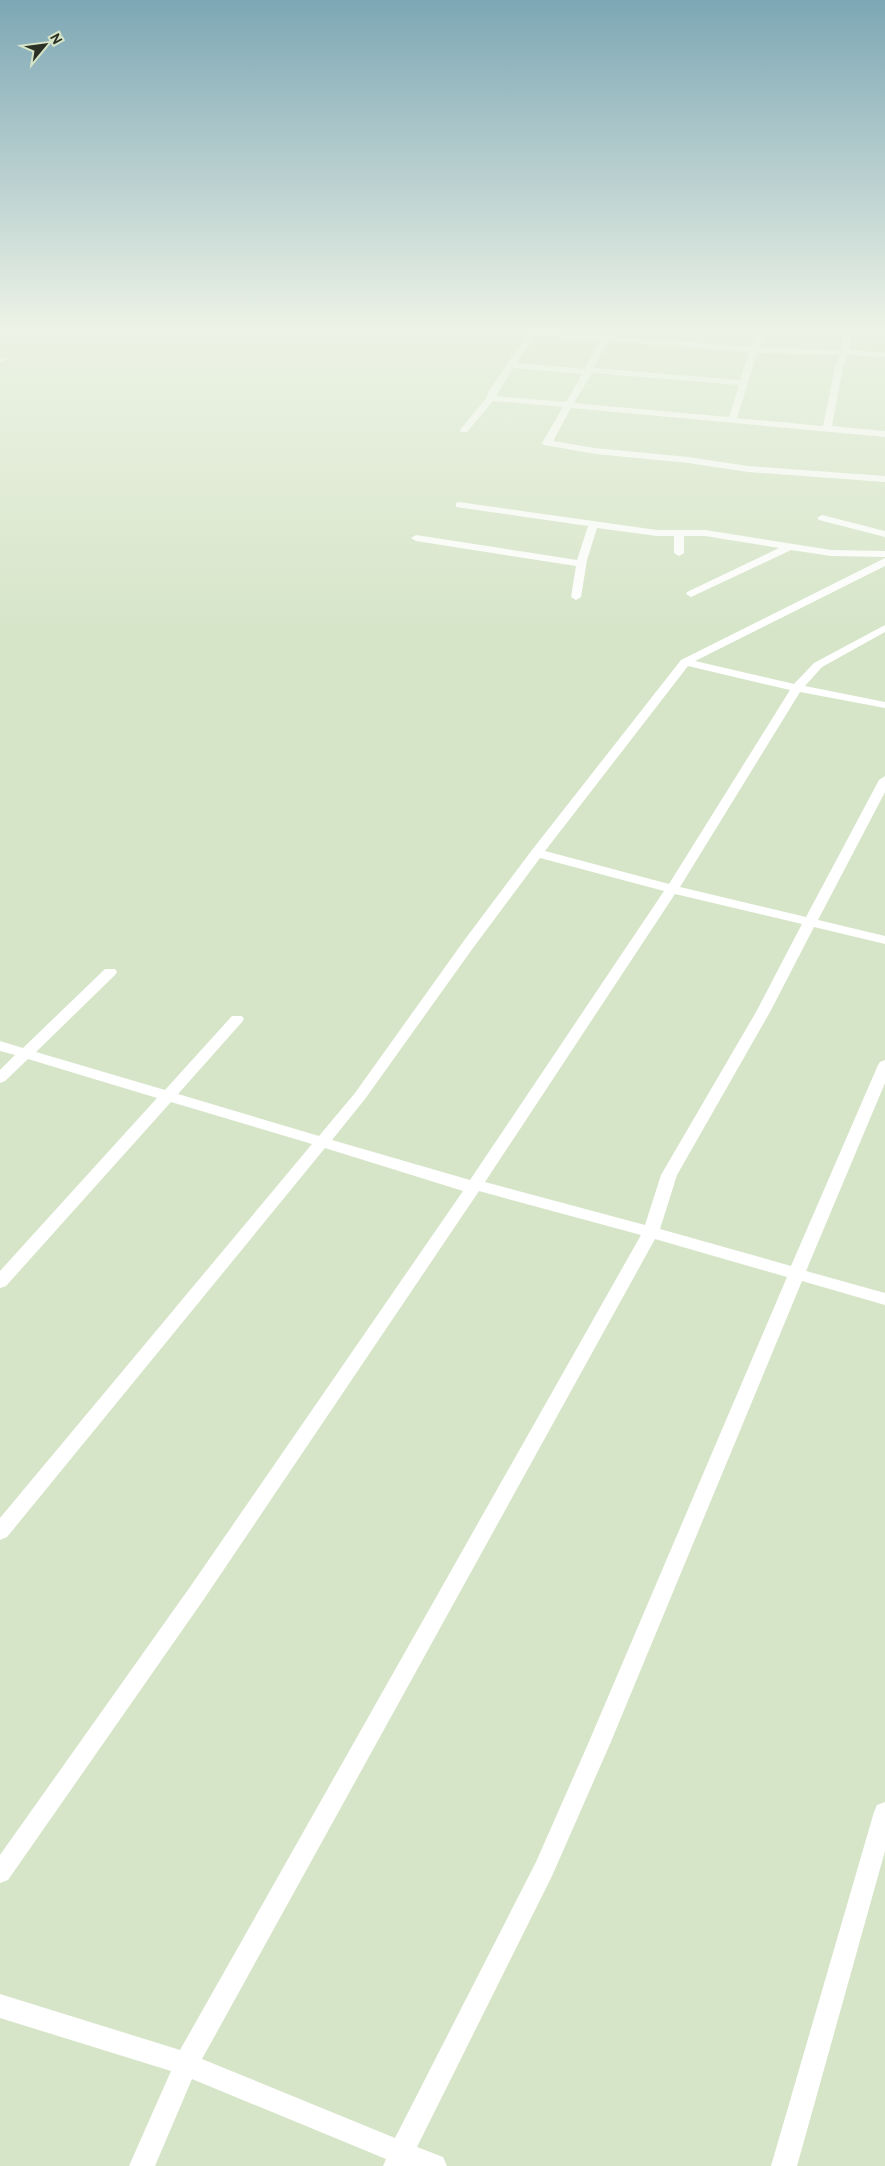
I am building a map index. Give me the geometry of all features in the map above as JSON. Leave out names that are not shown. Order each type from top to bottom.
[{"type":"street","points":[[554,430],[547,443],[595,451],[679,458],[748,469],[885,479]]},
{"type":"street","points":[[847,430],[885,434]]},
{"type":"street","points":[[458,505],[657,533],[705,533],[831,552],[885,554]]},
{"type":"street","points":[[822,518],[885,534]]},
{"type":"street","points":[[576,597],[580,563],[586,541],[594,524]]},
{"type":"street","points":[[679,533],[679,553]]},
{"type":"street","points":[[416,538],[568,563],[580,563]]},
{"type":"street","points":[[692,594],[792,546]]},
{"type":"street","points":[[0,1532],[367,1086],[537,853],[685,662],[885,561]]},
{"type":"street","points":[[0,1873],[203,1585],[476,1184],[672,889],[797,688],[818,665],[884,630]]},
{"type":"street","points":[[685,662],[797,688],[885,705]]},
{"type":"street","points":[[142,2166],[186,2064],[651,1232],[669,1175],[763,1012],[885,780]]},
{"type":"street","points":[[537,853],[672,889],[885,940]]},
{"type":"street","points":[[0,1078],[110,972]]},
{"type":"street","points":[[0,1282],[236,1019]]},
{"type":"street","points":[[0,1046],[166,1097],[322,1140],[466,1186],[476,1184],[885,1299]]},
{"type":"street","points":[[398,2159],[548,1860],[599,1744],[885,1065]]},
{"type":"street","points":[[784,2166],[885,1812]]},
{"type":"street","points":[[0,2006],[186,2064],[398,2159],[434,2166]]}]
